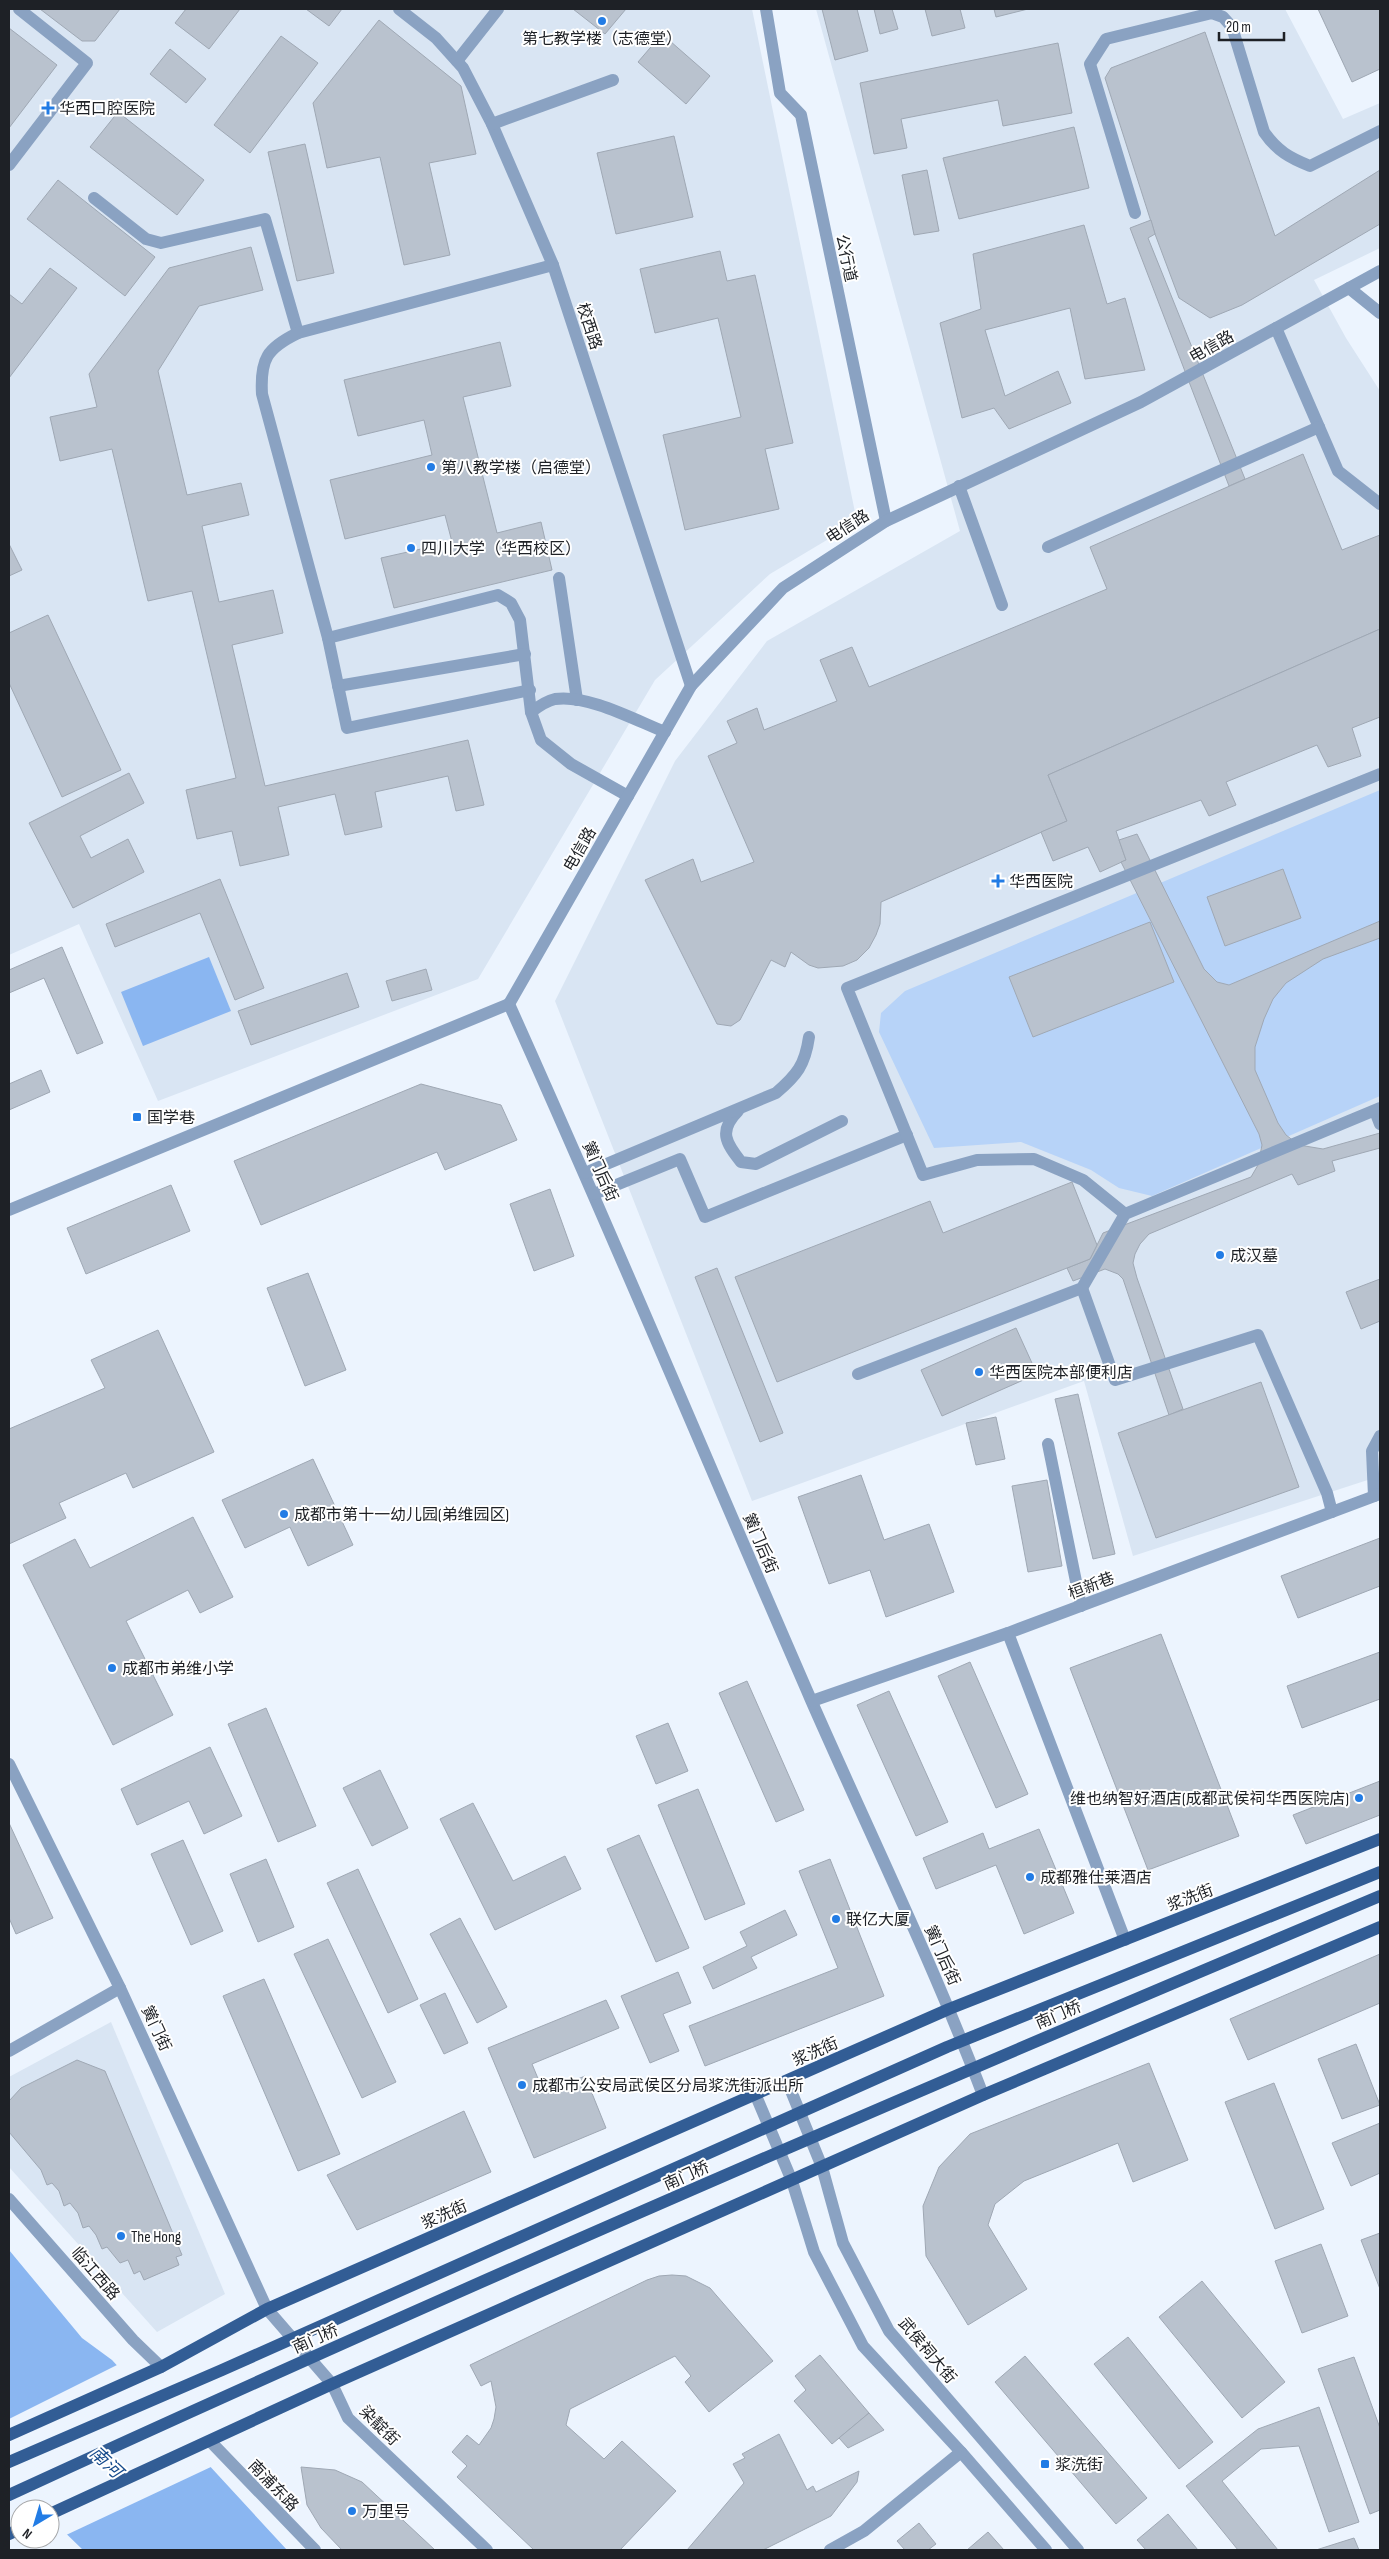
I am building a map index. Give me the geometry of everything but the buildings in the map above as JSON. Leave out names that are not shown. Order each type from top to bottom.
[{"type":"main road","name":"浆洗街","points":[[9,2435],[161,2367],[267,2309],[756,2096],[949,2009],[1380,1839]]},
{"type":"main road","name":"南门桥","points":[[9,2462],[222,2370],[946,2047],[1380,1872]]},
{"type":"main road","name":"南门桥","points":[[9,2495],[234,2391],[923,2089],[1380,1896]]},
{"type":"main road","points":[[60,2509],[332,2384],[983,2095],[1380,1927]]},
{"type":"street","points":[[9,165],[88,63],[19,9]]},
{"type":"street","name":"校西路","points":[[398,9],[436,38],[463,68],[492,124],[553,265],[691,686]]},
{"type":"street","points":[[457,61],[498,9]]},
{"type":"street","name":"公行道","points":[[766,9],[780,93],[801,116],[886,520]]},
{"type":"street","points":[[1135,213],[1090,64],[1106,39],[1212,13],[1223,17],[1232,27],[1264,132],[1274,146],[1289,158],[1310,166],[1380,131]]},
{"type":"street","points":[[492,124],[612,80]]},
{"type":"street","points":[[94,198],[146,240],[161,243],[266,219],[298,333]]},
{"type":"street","points":[[530,690],[347,728],[328,638],[262,394],[261,372],[266,357],[277,343],[298,333],[553,265]]},
{"type":"street","name":"电信路","points":[[509,1004],[691,686],[783,588],[886,520],[1141,402],[1380,271]]},
{"type":"street","points":[[1348,288],[1380,313]]},
{"type":"street","points":[[1276,328],[1338,471],[1380,504]]},
{"type":"street","points":[[1048,547],[1319,427]]},
{"type":"street","points":[[960,486],[1002,605]]},
{"type":"street","points":[[559,578],[577,700]]},
{"type":"street","points":[[328,638],[498,595],[511,603],[520,620],[530,690],[531,712],[541,740],[571,764],[628,796]]},
{"type":"street","points":[[338,686],[525,654]]},
{"type":"street","points":[[531,712],[542,704],[555,699],[577,700],[664,732]]},
{"type":"street","points":[[1124,1214],[1083,1180],[1034,1159],[977,1160],[923,1175],[847,988],[1380,774]]},
{"type":"street","points":[[9,1210],[509,1004]]},
{"type":"street","name":"黉门后街","points":[[509,1004],[594,1194],[812,1702],[949,2009],[983,2095]]},
{"type":"street","points":[[585,1174],[739,1110],[776,1092],[795,1076],[806,1056],[809,1037]]},
{"type":"street","points":[[858,1374],[1082,1288],[1124,1214],[1377,1109],[1380,1124]]},
{"type":"street","points":[[739,1110],[729,1120],[725,1134],[731,1149],[741,1162],[756,1164],[842,1122]]},
{"type":"street","points":[[594,1194],[680,1159],[705,1217],[907,1135]]},
{"type":"street","points":[[1082,1288],[1115,1380],[1258,1335],[1327,1493],[1332,1512]]},
{"type":"street","points":[[1377,1495],[1372,1451],[1380,1436]]},
{"type":"street","points":[[1048,1444],[1081,1606]]},
{"type":"street","name":"桓新巷","points":[[812,1702],[1008,1633],[1377,1495]]},
{"type":"street","points":[[1008,1633],[1125,1940]]},
{"type":"street","name":"黉门街","points":[[9,1764],[120,1988],[267,2309]]},
{"type":"street","points":[[9,2052],[120,1988]]},
{"type":"street","name":"武侯祠大街","points":[[787,2081],[822,2167],[844,2242],[889,2331],[1078,2550]]},
{"type":"street","points":[[756,2096],[792,2181],[814,2252],[863,2346],[961,2452],[1046,2550]]},
{"type":"street","name":"临江西路","points":[[9,2199],[133,2340],[161,2367]]},
{"type":"street","name":"染靛街","points":[[267,2309],[332,2384],[348,2418],[487,2550]]},
{"type":"street","name":"南浦东路","points":[[206,2442],[315,2550]]},
{"type":"street","points":[[830,2550],[864,2531],[961,2452]]},
{"type":"shaded area","name":"四川大学（华西校区）","points":[[9,9],[752,9],[857,522],[770,574],[655,680],[478,979],[158,1101],[79,924],[9,955]]},
{"type":"shaded area","name":"华西医院","points":[[816,9],[1285,9],[1343,119],[1380,103],[1380,248],[1314,280],[1346,338],[1380,391],[1380,1476],[1133,1556],[1084,1381],[752,1501],[555,1001],[675,761],[767,641],[960,531]]},
{"type":"shaded area","points":[[1380,790],[1380,1096],[1152,1196],[1119,1188],[1091,1170],[1021,1142],[934,1148],[879,1032],[881,1013],[905,991]]},
{"type":"shaded area","points":[[111,2022],[225,2294],[157,2332],[9,2167],[9,2077]]},
{"type":"water","points":[[209,957],[231,1011],[143,1046],[121,992]]},
{"type":"water","name":"南河","points":[[9,2250],[82,2338],[112,2360],[287,2550],[83,2550],[60,2528],[60,2499],[37,2499],[9,2478]]},
{"type":"pier","points":[[119,2364],[213,2466],[64,2536],[60,2532],[60,2499],[27,2499],[9,2482],[9,2419]]},
{"type":"place","name":"第七教学楼（志德堂）","points":[[602,21]]},
{"type":"place","name":"华西口腔医院","points":[[48,108]]},
{"type":"place","name":"第八教学楼（启德堂）","points":[[431,467]]},
{"type":"place","name":"四川大学（华西校区）","points":[[411,548]]},
{"type":"place","name":"华西医院","points":[[998,881]]},
{"type":"place","name":"国学巷","points":[[137,1117]]},
{"type":"place","name":"成汉墓","points":[[1220,1255]]},
{"type":"place","name":"华西医院本部便利店","points":[[979,1372]]},
{"type":"place","name":"成都市第十一幼儿园(弟维园区)","points":[[284,1514]]},
{"type":"place","name":"成都市弟维小学","points":[[112,1668]]},
{"type":"place","name":"维也纳智好酒店(成都武侯祠华西医院店)","points":[[1359,1798]]},
{"type":"place","name":"成都雅仕莱酒店","points":[[1030,1877]]},
{"type":"place","name":"联亿大厦","points":[[836,1919]]},
{"type":"place","name":"成都市公安局武侯区分局浆洗街派出所","points":[[522,2085]]},
{"type":"place","name":"The Hong","points":[[121,2236]]},
{"type":"place","name":"浆洗街","points":[[1045,2464]]},
{"type":"place","name":"万里号","points":[[352,2511]]}]
